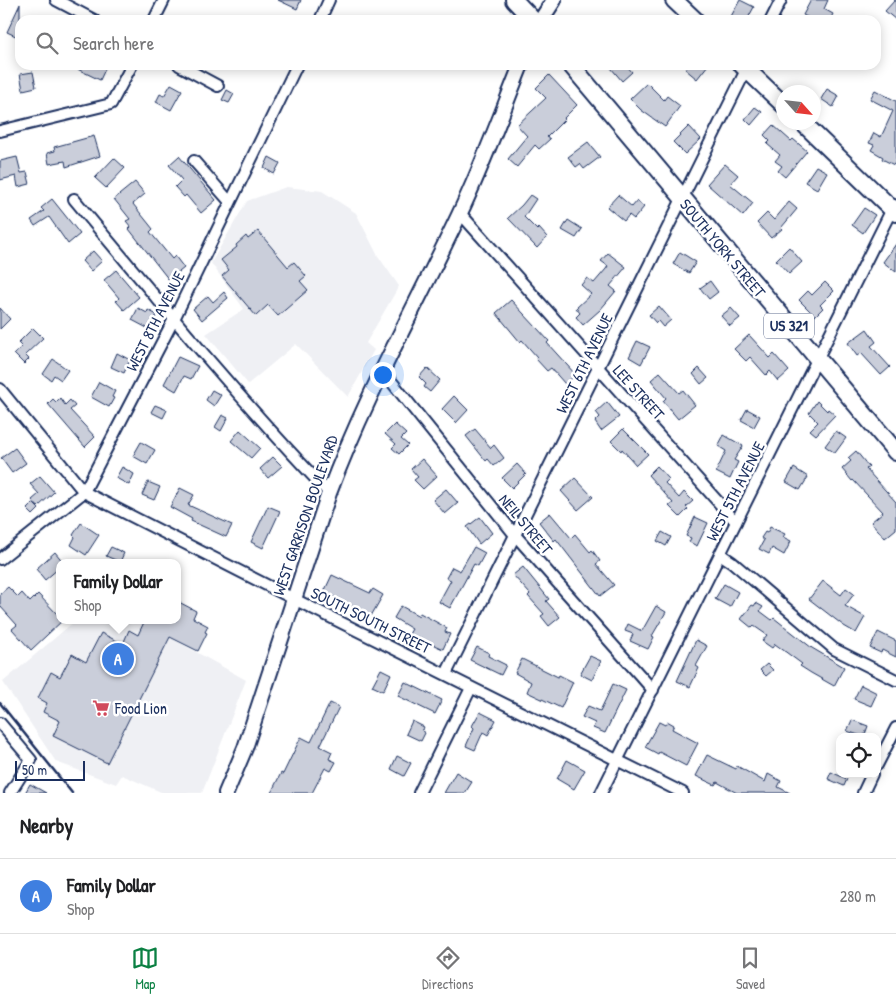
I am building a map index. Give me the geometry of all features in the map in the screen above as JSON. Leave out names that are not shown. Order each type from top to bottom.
[{"type":"main road","points":[[514,0],[528,15]]},
{"type":"main road","points":[[544,15],[554,0]]},
{"type":"main road","points":[[674,0],[690,15]]},
{"type":"main road","name":"WEST GARRISON BOULEVARD","points":[[226,793],[245,748],[328,493],[350,438],[460,213],[520,70]]},
{"type":"main road","name":"SOUTH YORK STREET","points":[[575,70],[896,452]]},
{"type":"main road","points":[[749,70],[776,97]]},
{"type":"main road","points":[[811,130],[895,208]]},
{"type":"street","points":[[56,0],[84,15]]},
{"type":"street","points":[[156,15],[164,0]]},
{"type":"street","points":[[322,15],[329,0]]},
{"type":"street","points":[[773,15],[780,0]]},
{"type":"street","points":[[0,131],[112,104],[129,70]]},
{"type":"street","points":[[188,70],[218,86]]},
{"type":"street","name":"WEST 8TH AVENUE","points":[[0,558],[84,492],[174,319],[295,70]]},
{"type":"street","name":"WEST 6TH AVENUE","points":[[446,674],[682,199],[743,70]]},
{"type":"street","points":[[194,161],[230,202]]},
{"type":"street","points":[[74,199],[174,319],[290,453],[328,493]]},
{"type":"street","name":"WEST 5TH AVENUE","points":[[601,793],[895,208]]},
{"type":"street","name":"LEE STREET","points":[[460,213],[736,522]]},
{"type":"street","name":"NEIL STREET","points":[[383,371],[515,535],[652,690]]},
{"type":"street","name":"SOUTH SOUTH STREET","points":[[0,389],[84,492],[683,793]]},
{"type":"street","points":[[720,554],[834,648],[896,680]]},
{"type":"street","points":[[419,793],[471,688]]},
{"type":"street","points":[[0,723],[30,760],[10,793]]},
{"type":"street","points":[[881,757],[896,728]]},
{"type":"street","points":[[863,793],[870,778]]},
{"type":"shaded area","points":[[286,187],[322,191],[356,213],[378,256],[399,286],[366,343],[374,350],[348,397],[296,344],[248,384],[206,334],[244,309],[211,263],[247,201]]},
{"type":"shaded area","points":[[71,624],[146,624],[246,680],[202,793],[163,793],[122,775],[116,784],[56,762],[3,682]]},
{"type":"building","points":[[278,0],[301,0],[297,9]]},
{"type":"building","points":[[740,0],[754,7],[750,15],[732,15]]},
{"type":"building","points":[[811,0],[828,0],[824,9],[833,14],[832,15],[803,15]]},
{"type":"building","points":[[896,0],[896,20],[885,11]]},
{"type":"building","points":[[20,4],[20,15],[15,15],[15,36],[7,32]]},
{"type":"building","points":[[79,70],[105,70],[100,80]]},
{"type":"building","points":[[613,70],[630,70],[632,72],[622,81]]},
{"type":"building","points":[[686,70],[704,70],[697,79]]},
{"type":"building","points":[[33,72],[36,87],[23,90],[20,74]]},
{"type":"building","points":[[549,75],[577,105],[547,137],[550,139],[539,149],[535,145],[517,167],[508,159],[527,136],[517,125],[546,98],[536,88]]},
{"type":"building","points":[[647,83],[664,100],[667,96],[680,106],[665,127],[641,110],[630,99]]},
{"type":"building","points":[[171,84],[182,90],[171,110],[156,102],[160,94],[164,96]]},
{"type":"building","points":[[827,89],[839,96],[833,107],[821,99]]},
{"type":"building","points":[[227,90],[234,94],[229,103],[222,100]]},
{"type":"building","points":[[875,90],[896,101],[896,161],[894,165],[882,159],[883,157],[871,150],[874,145],[869,143],[874,133],[881,137],[893,111],[870,99]]},
{"type":"building","points":[[755,107],[762,112],[751,125],[745,119]]},
{"type":"building","points":[[773,125],[776,130],[779,130],[791,141],[793,139],[807,151],[785,177],[778,171],[782,166],[775,161],[780,155],[767,144],[770,141],[764,135]]},
{"type":"building","points":[[689,126],[701,139],[685,154],[673,142]]},
{"type":"building","points":[[94,136],[100,156],[66,167],[65,161],[49,164],[47,153],[55,151],[54,147]]},
{"type":"building","points":[[588,142],[600,157],[584,169],[580,164],[576,167],[568,157]]},
{"type":"building","points":[[179,156],[216,200],[201,213],[186,195],[184,197],[175,187],[182,180],[169,165]]},
{"type":"building","points":[[17,157],[21,173],[27,172],[30,184],[18,187],[16,176],[0,180],[0,161]]},
{"type":"building","points":[[269,157],[280,163],[274,174],[264,168]]},
{"type":"building","points":[[114,158],[125,168],[106,188],[95,178]]},
{"type":"building","points":[[725,164],[738,175],[730,184],[753,203],[743,216],[707,184]]},
{"type":"building","points":[[816,166],[827,172],[817,189],[805,182]]},
{"type":"building","points":[[135,182],[145,194],[133,204],[153,229],[150,232],[172,259],[175,256],[184,268],[169,280],[129,229],[131,227],[126,221],[130,219],[114,199]]},
{"type":"building","points":[[530,195],[536,199],[524,217],[537,230],[539,228],[547,237],[537,248],[508,218]]},
{"type":"building","points":[[618,195],[632,207],[637,201],[644,207],[634,219],[629,215],[624,221],[607,207]]},
{"type":"building","points":[[52,199],[80,234],[68,244],[49,217],[35,226],[31,220],[44,211],[41,208]]},
{"type":"building","points":[[789,202],[797,209],[782,229],[771,238],[757,223],[767,213],[774,220]]},
{"type":"building","points":[[864,208],[875,215],[863,233],[852,225]]},
{"type":"building","points":[[568,220],[582,229],[576,238],[562,230]]},
{"type":"building","points":[[258,231],[288,267],[294,262],[306,276],[300,281],[308,290],[278,316],[268,305],[256,316],[222,276],[229,270],[221,260],[237,247],[236,245],[246,236],[248,239]]},
{"type":"building","points":[[896,244],[896,272],[883,262]]},
{"type":"building","points":[[789,247],[802,262],[789,274],[776,260]]},
{"type":"building","points":[[93,251],[102,261],[91,271],[82,261]]},
{"type":"building","points":[[680,252],[696,262],[689,273],[673,264]]},
{"type":"building","points":[[608,253],[626,267],[610,286],[616,291],[600,310],[583,325],[576,317],[580,313],[576,308],[591,294],[581,285],[587,278],[594,283],[606,269],[608,266],[601,261]]},
{"type":"building","points":[[116,270],[139,297],[124,310],[116,301],[119,298],[104,280]]},
{"type":"building","points":[[710,281],[718,292],[709,299],[700,288]]},
{"type":"building","points":[[825,282],[834,291],[820,305],[823,308],[815,316],[799,300],[808,291],[812,295]]},
{"type":"building","points":[[224,292],[228,298],[202,320],[193,309],[208,296],[213,302]]},
{"type":"building","points":[[511,300],[549,341],[547,343],[576,375],[565,384],[551,368],[547,371],[536,359],[537,357],[522,340],[520,342],[496,313]]},
{"type":"building","points":[[659,306],[671,320],[663,327],[658,321],[656,323],[649,315]]},
{"type":"building","points":[[0,308],[10,319],[0,329]]},
{"type":"building","points":[[138,308],[147,313],[148,310],[157,315],[149,329],[132,320]]},
{"type":"building","points":[[731,308],[740,318],[730,326],[721,316]]},
{"type":"building","points":[[33,328],[43,338],[25,355],[29,359],[24,364],[14,354],[22,347],[18,343]]},
{"type":"building","points":[[867,329],[876,342],[871,346],[890,367],[881,375],[861,353],[857,356],[848,343]]},
{"type":"building","points":[[749,335],[770,358],[774,354],[789,371],[778,381],[770,371],[766,375],[750,357],[746,361],[734,349]]},
{"type":"building","points":[[637,341],[650,347],[641,364],[629,357]]},
{"type":"building","points":[[117,353],[130,360],[124,373],[111,367]]},
{"type":"building","points":[[178,357],[198,366],[191,379],[184,376],[176,391],[164,384]]},
{"type":"building","points":[[53,359],[68,370],[61,380],[54,375],[51,380],[43,374]]},
{"type":"building","points":[[427,368],[440,380],[430,392],[424,387],[426,384],[419,377]]},
{"type":"building","points":[[699,368],[708,378],[701,384],[693,374]]},
{"type":"building","points":[[660,372],[679,393],[683,390],[695,405],[678,419],[663,401],[666,398],[651,380]]},
{"type":"building","points":[[99,382],[115,391],[112,397],[114,398],[109,407],[91,397]]},
{"type":"building","points":[[212,390],[221,395],[214,406],[206,400]]},
{"type":"building","points":[[454,396],[468,410],[456,423],[442,409]]},
{"type":"building","points":[[60,398],[65,405],[70,400],[75,406],[70,410],[95,437],[85,447],[48,404],[53,399],[56,402]]},
{"type":"building","points":[[817,401],[827,411],[828,409],[835,415],[816,435],[810,430],[818,422],[809,413]]},
{"type":"building","points":[[607,402],[619,417],[601,431],[595,422],[600,417],[596,412]]},
{"type":"building","points":[[155,405],[167,410],[163,418],[151,412]]},
{"type":"building","points":[[747,409],[760,416],[754,427],[741,420]]},
{"type":"building","points":[[222,415],[228,418],[221,431],[215,427]]},
{"type":"building","points":[[395,424],[406,434],[401,439],[408,445],[399,454],[392,448],[396,444],[385,434]]},
{"type":"building","points":[[475,429],[491,448],[494,445],[504,458],[494,466],[488,459],[486,461],[466,436]]},
{"type":"building","points":[[623,429],[648,454],[636,465],[622,449],[621,451],[611,441]]},
{"type":"building","points":[[240,430],[260,448],[251,458],[231,441]]},
{"type":"building","points":[[836,431],[846,438],[835,453],[825,446]]},
{"type":"building","points":[[724,435],[743,446],[734,460],[738,462],[730,479],[716,472],[726,451],[718,446]]},
{"type":"building","points":[[141,442],[155,450],[147,464],[133,456]]},
{"type":"building","points":[[15,448],[26,463],[12,473],[1,458]]},
{"type":"building","points":[[856,451],[869,467],[866,469],[896,502],[896,529],[885,538],[871,522],[883,512],[842,469],[851,461],[848,458]]},
{"type":"building","points":[[273,457],[282,466],[268,478],[260,469]]},
{"type":"building","points":[[422,459],[437,476],[423,489],[414,480],[418,477],[411,469]]},
{"type":"building","points":[[517,464],[526,474],[512,488],[502,478]]},
{"type":"building","points":[[657,466],[669,479],[665,483],[679,498],[684,492],[693,501],[686,507],[688,509],[680,517],[669,506],[673,503],[648,475]]},
{"type":"building","points":[[122,467],[134,474],[129,485],[116,478]]},
{"type":"building","points":[[794,468],[808,477],[800,490],[786,482]]},
{"type":"building","points":[[40,476],[54,492],[38,507],[32,500],[39,494],[30,484]]},
{"type":"building","points":[[575,478],[593,497],[578,510],[561,491]]},
{"type":"building","points":[[148,482],[160,487],[154,500],[142,495]]},
{"type":"building","points":[[180,488],[194,495],[188,505],[232,525],[226,537],[191,521],[192,519],[170,507]]},
{"type":"building","points":[[446,489],[458,503],[445,514],[433,500]]},
{"type":"building","points":[[33,503],[39,509],[33,515],[27,509]]},
{"type":"building","points":[[268,506],[280,511],[263,548],[251,542]]},
{"type":"building","points":[[550,513],[571,538],[575,534],[590,552],[592,550],[600,561],[596,564],[614,585],[600,596],[556,539],[554,541],[539,522]]},
{"type":"building","points":[[480,517],[492,533],[479,544],[467,527]]},
{"type":"building","points":[[695,517],[708,523],[697,546],[689,542],[691,538],[686,536]]},
{"type":"building","points":[[81,523],[99,535],[86,555],[71,545],[75,537],[73,535]]},
{"type":"building","points":[[770,527],[785,534],[783,537],[791,541],[784,555],[772,548],[769,554],[759,549],[764,540],[761,538]]},
{"type":"building","points":[[662,532],[671,537],[666,546],[657,541]]},
{"type":"building","points":[[111,547],[124,553],[121,559],[113,559],[106,556]]},
{"type":"building","points":[[474,547],[485,553],[478,566],[474,564],[450,608],[439,602],[451,580],[446,578],[452,567],[460,571]]},
{"type":"building","points":[[55,552],[61,559],[56,559],[56,571],[45,580],[36,569]]},
{"type":"building","points":[[523,567],[549,599],[546,601],[560,617],[549,626],[541,616],[544,614],[528,596],[530,594],[513,575]]},
{"type":"building","points":[[332,575],[370,593],[373,589],[383,595],[371,616],[324,592]]},
{"type":"building","points":[[823,581],[841,595],[846,588],[854,594],[845,606],[865,617],[856,633],[809,599]]},
{"type":"building","points":[[724,584],[738,592],[730,607],[715,599]]},
{"type":"building","points":[[8,587],[18,597],[22,593],[30,602],[38,594],[56,613],[56,624],[59,624],[31,650],[12,629],[17,625],[0,606],[0,594]]},
{"type":"building","points":[[181,603],[196,611],[193,618],[208,626],[205,632],[207,633],[198,651],[170,637],[107,763],[53,736],[60,721],[43,712],[47,703],[38,698],[51,672],[60,677],[72,654],[86,662],[101,633],[123,644],[129,630],[138,635],[143,624],[181,624]]},
{"type":"building","points":[[756,603],[763,607],[760,611],[772,620],[774,618],[812,648],[844,667],[834,686],[800,666],[802,664],[775,644],[772,648],[762,641],[767,635],[754,626],[752,628],[741,619],[752,605],[754,606]]},
{"type":"building","points":[[401,606],[419,616],[420,613],[447,628],[445,632],[450,634],[443,649],[409,634],[412,629],[394,618]]},
{"type":"building","points":[[656,606],[666,612],[652,636],[654,637],[648,649],[630,641],[633,634],[625,631],[628,624],[642,631]]},
{"type":"building","points":[[878,632],[896,641],[896,657],[882,650],[881,653],[870,648]]},
{"type":"building","points":[[696,640],[707,646],[696,666],[699,668],[690,687],[677,681]]},
{"type":"building","points":[[477,647],[489,653],[488,656],[506,665],[501,675],[470,660]]},
{"type":"building","points":[[590,656],[601,661],[592,680],[580,674]]},
{"type":"building","points":[[522,659],[558,677],[559,675],[573,682],[561,708],[527,692],[531,682],[515,673]]},
{"type":"building","points":[[767,664],[773,670],[766,676],[760,670]]},
{"type":"building","points":[[381,669],[391,674],[383,691],[372,686]]},
{"type":"building","points":[[405,682],[442,700],[435,714],[398,696]]},
{"type":"building","points":[[613,684],[626,690],[605,733],[593,728],[595,723],[582,717],[588,706],[600,711]]},
{"type":"building","points":[[861,685],[877,693],[871,706],[854,699]]},
{"type":"building","points":[[330,703],[339,707],[320,746],[332,752],[329,759],[336,762],[331,771],[325,768],[312,793],[271,793],[281,773],[283,774],[301,737],[311,742]]},
{"type":"building","points":[[480,712],[496,720],[488,735],[483,732],[475,750],[466,746],[474,728],[472,726]]},
{"type":"building","points":[[852,720],[868,726],[865,733],[847,731]]},
{"type":"building","points":[[412,721],[424,727],[422,731],[425,733],[421,741],[406,734]]},
{"type":"building","points":[[667,721],[674,725],[672,729],[698,743],[686,766],[645,747],[659,722],[665,725]]},
{"type":"building","points":[[707,755],[736,769],[737,766],[765,782],[768,774],[781,781],[778,787],[790,793],[737,793],[717,782],[715,785],[696,776]]},
{"type":"building","points":[[397,756],[411,763],[404,776],[391,769]]},
{"type":"building","points":[[567,760],[585,770],[574,789],[557,779]]},
{"type":"building","points":[[456,772],[472,782],[465,793],[444,793]]},
{"type":"building","points":[[831,772],[836,774],[836,778],[847,779],[844,786],[828,779]]},
{"type":"building","points":[[30,784],[46,793],[25,793]]},
{"type":"railway","points":[[0,703],[72,793]]},
{"type":"place","name":"Family Dollar","points":[[118,659]]},
{"type":"place","name":"Food Lion","points":[[101,708]]}]
